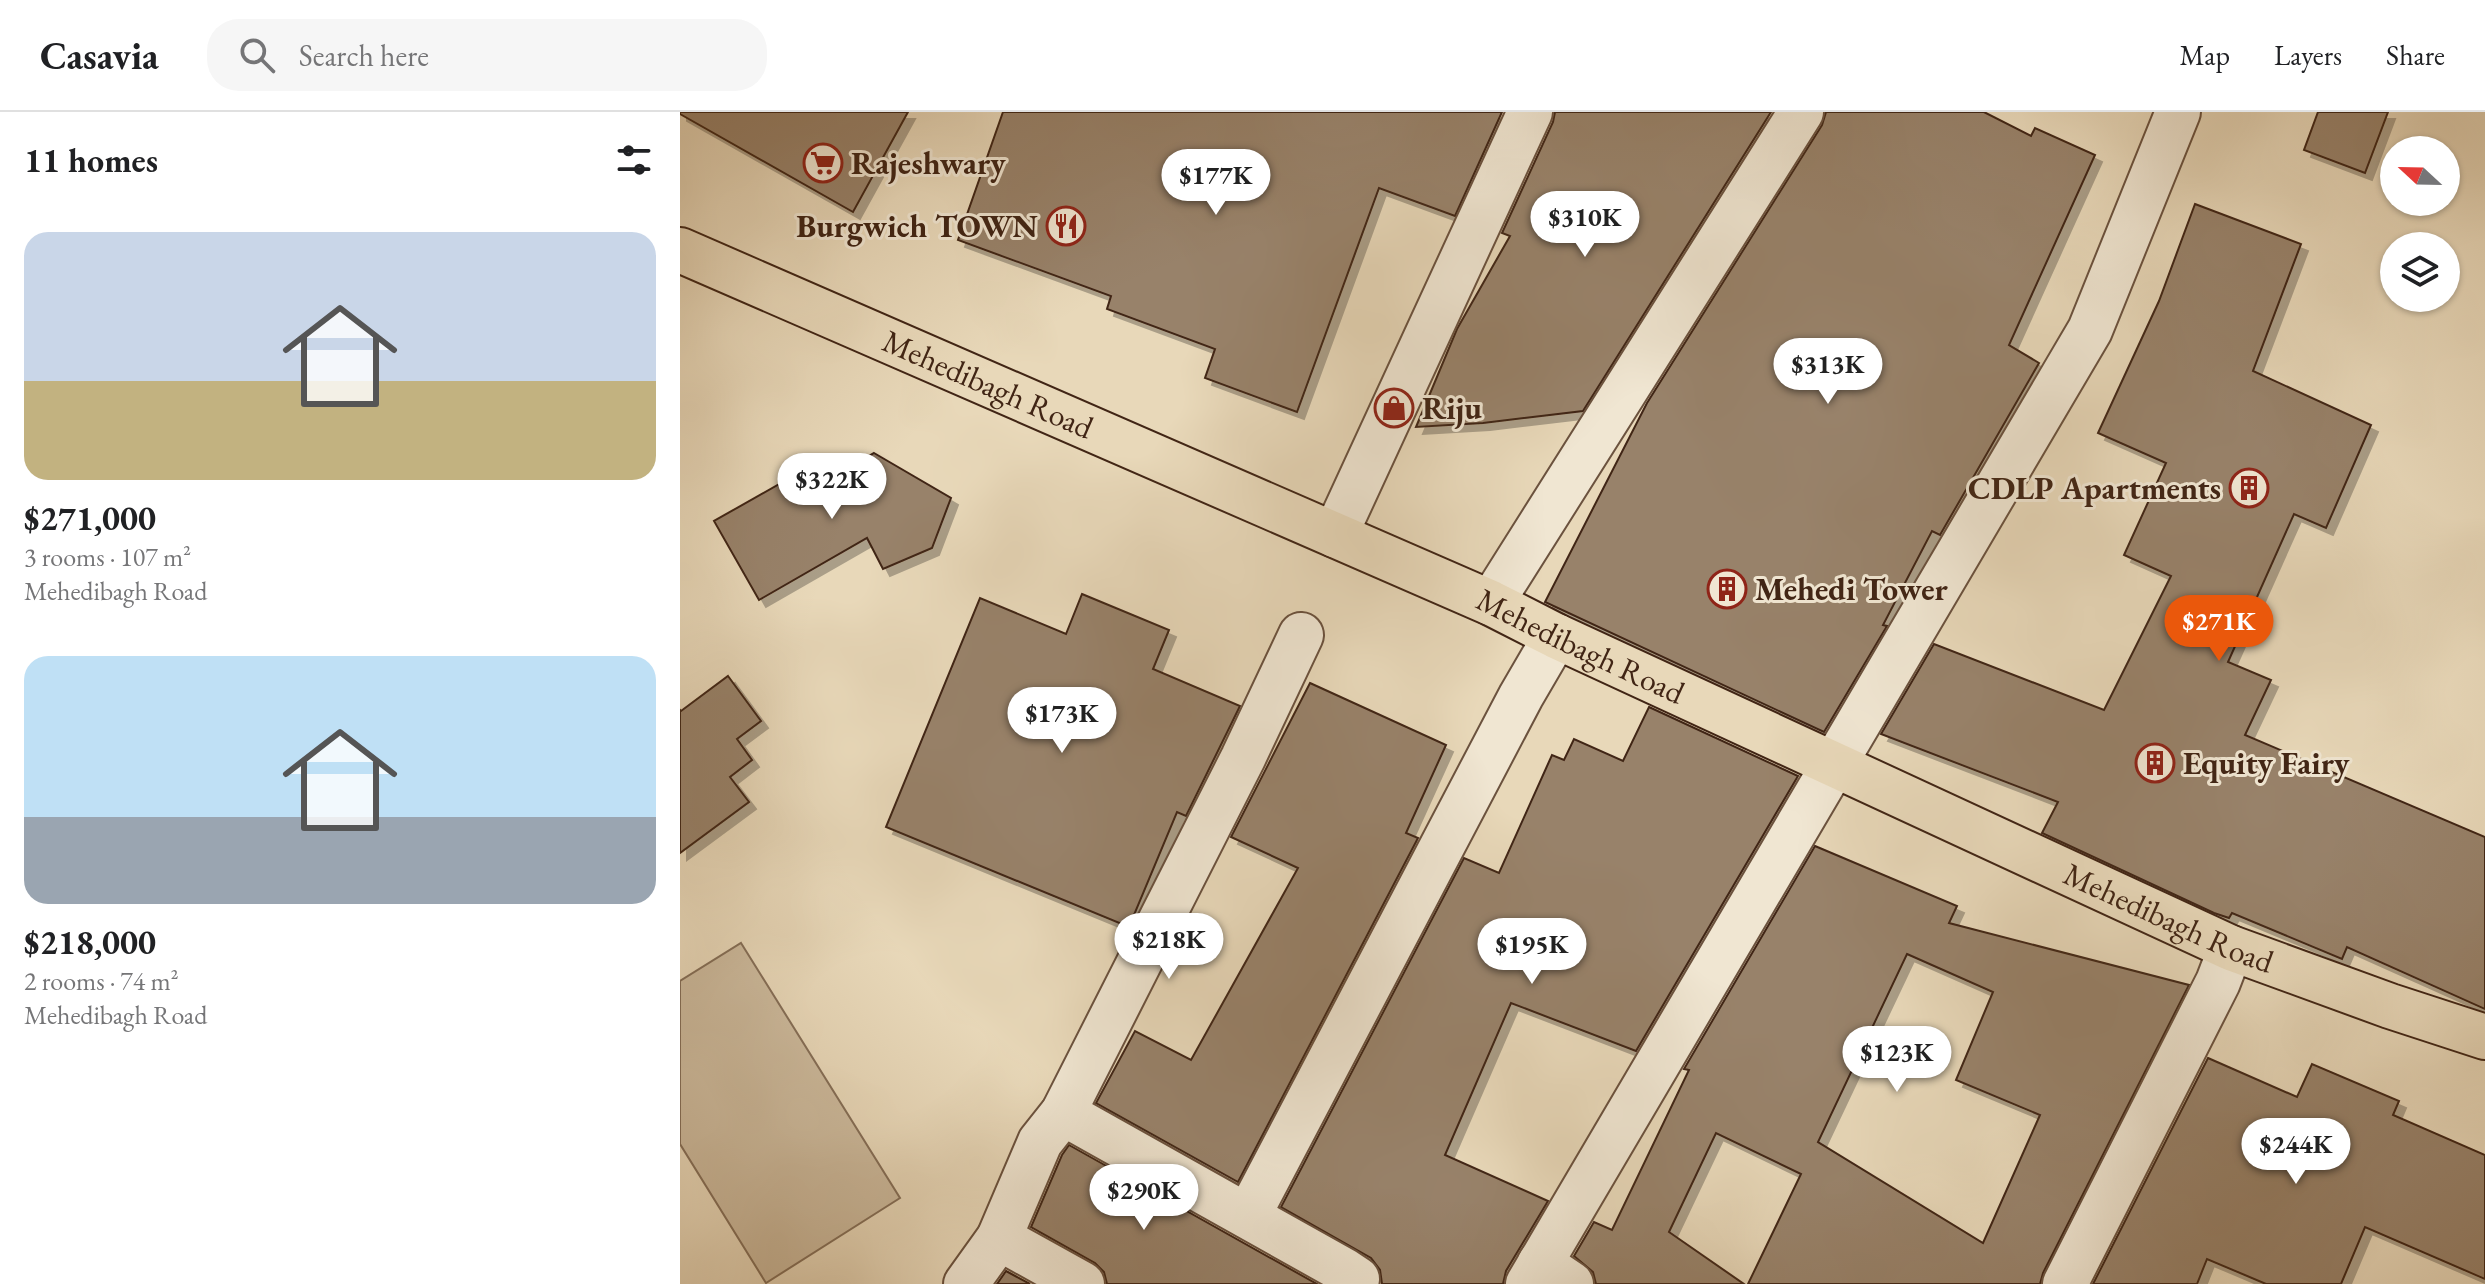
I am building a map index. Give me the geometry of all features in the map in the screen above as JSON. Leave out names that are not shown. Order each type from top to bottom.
[{"type":"main road","name":"Mehedibagh Road","points":[[681,252],[1491,603],[1556,636],[2231,948],[2485,1037]]},
{"type":"street","points":[[1335,535],[1530,112]]},
{"type":"street","points":[[1491,603],[1801,112]]},
{"type":"street","points":[[1546,1277],[1834,765],[2090,330],[2178,112]]},
{"type":"street","points":[[966,1284],[999,1238],[1040,1142],[1063,1113],[1301,635]]},
{"type":"street","points":[[1248,1216],[1521,696],[1556,636]]},
{"type":"street","points":[[2065,1284],[2218,982],[2231,948]]},
{"type":"street","points":[[1063,1113],[1345,1271],[1357,1279],[1356,1284]]},
{"type":"street","points":[[999,1238],[1082,1284]]},
{"type":"shaded area","points":[[741,943],[900,1198],[766,1283],[680,1144],[680,981]]},
{"type":"building","name":"Rajeshwary","points":[[680,112],[908,112],[853,212]]},
{"type":"building","points":[[1003,112],[1502,112],[1455,216],[1379,188],[1297,412],[1205,378],[1215,349],[1107,309],[1111,296],[958,240]]},
{"type":"building","points":[[1555,112],[1771,112],[1583,411],[1483,423],[1416,427],[1457,329],[1510,236],[1502,233]]},
{"type":"building","points":[[1826,112],[1984,112],[2031,136],[2035,128],[2095,155],[2009,345],[2039,363],[1940,535],[1932,531],[1883,625],[1887,626],[1824,732],[1545,602],[1647,403],[1822,125]]},
{"type":"building","points":[[2318,112],[2388,112],[2365,173],[2304,150]]},
{"type":"building","points":[[2195,204],[2301,244],[2253,371],[2371,425],[2326,528],[2294,514],[2228,662],[2271,680],[2245,735],[2485,837],[2485,1009],[2347,947],[2342,959],[2232,913],[2229,918],[2214,913],[2042,833],[2058,802],[1881,734],[1934,644],[2104,710],[2171,576],[2124,555],[2166,463],[2098,433],[2159,301]]},
{"type":"building","points":[[874,453],[951,498],[932,548],[883,569],[867,538],[759,600],[714,521],[825,458],[835,476]]},
{"type":"building","points":[[1082,594],[1169,630],[1153,669],[1240,706],[1186,816],[1177,812],[1129,927],[886,827],[980,598],[1066,634]]},
{"type":"building","points":[[728,676],[761,721],[737,739],[752,760],[730,777],[749,802],[680,853],[680,710]]},
{"type":"building","points":[[1310,683],[1446,745],[1406,833],[1418,838],[1238,1182],[1096,1103],[1135,1031],[1191,1060],[1298,868],[1231,837]]},
{"type":"building","points":[[1649,707],[1798,776],[1636,1051],[1511,1003],[1445,1155],[1548,1201],[1506,1271],[1503,1284],[1382,1284],[1380,1270],[1371,1258],[1281,1207],[1464,858],[1499,873],[1552,755],[1564,760],[1574,739],[1623,761]]},
{"type":"building","points":[[1815,846],[1957,906],[1949,923],[2189,985],[2040,1284],[1748,1284],[1801,1174],[1716,1133],[1669,1232],[1744,1284],[1596,1284],[1593,1272],[1574,1256],[1594,1222],[1612,1230],[1689,1070],[1684,1069]],"holes":[[[1907,954],[1993,992],[1956,1080],[2040,1115],[1983,1243],[1818,1142]]]},
{"type":"building","points":[[2208,1058],[2297,1097],[2312,1064],[2399,1101],[2393,1115],[2485,1155],[2485,1279],[2365,1227],[2341,1284],[2266,1284],[2207,1259],[2197,1284],[2093,1284]]},
{"type":"building","points":[[1069,1145],[1317,1284],[1107,1284],[1104,1272],[1095,1263],[1031,1227]]},
{"type":"building","points":[[1006,1271],[1030,1284],[997,1284]]},
{"type":"place","name":"Rajeshwary","points":[[823,163]]},
{"type":"place","name":"Burgwich TOWN","points":[[1066,226]]},
{"type":"place","name":"Riju","points":[[1394,408]]},
{"type":"place","name":"CDLP Apartments","points":[[2249,488]]},
{"type":"place","name":"Mehedi Tower","points":[[1727,589]]},
{"type":"place","name":"Equity Fairy","points":[[2155,763]]}]
